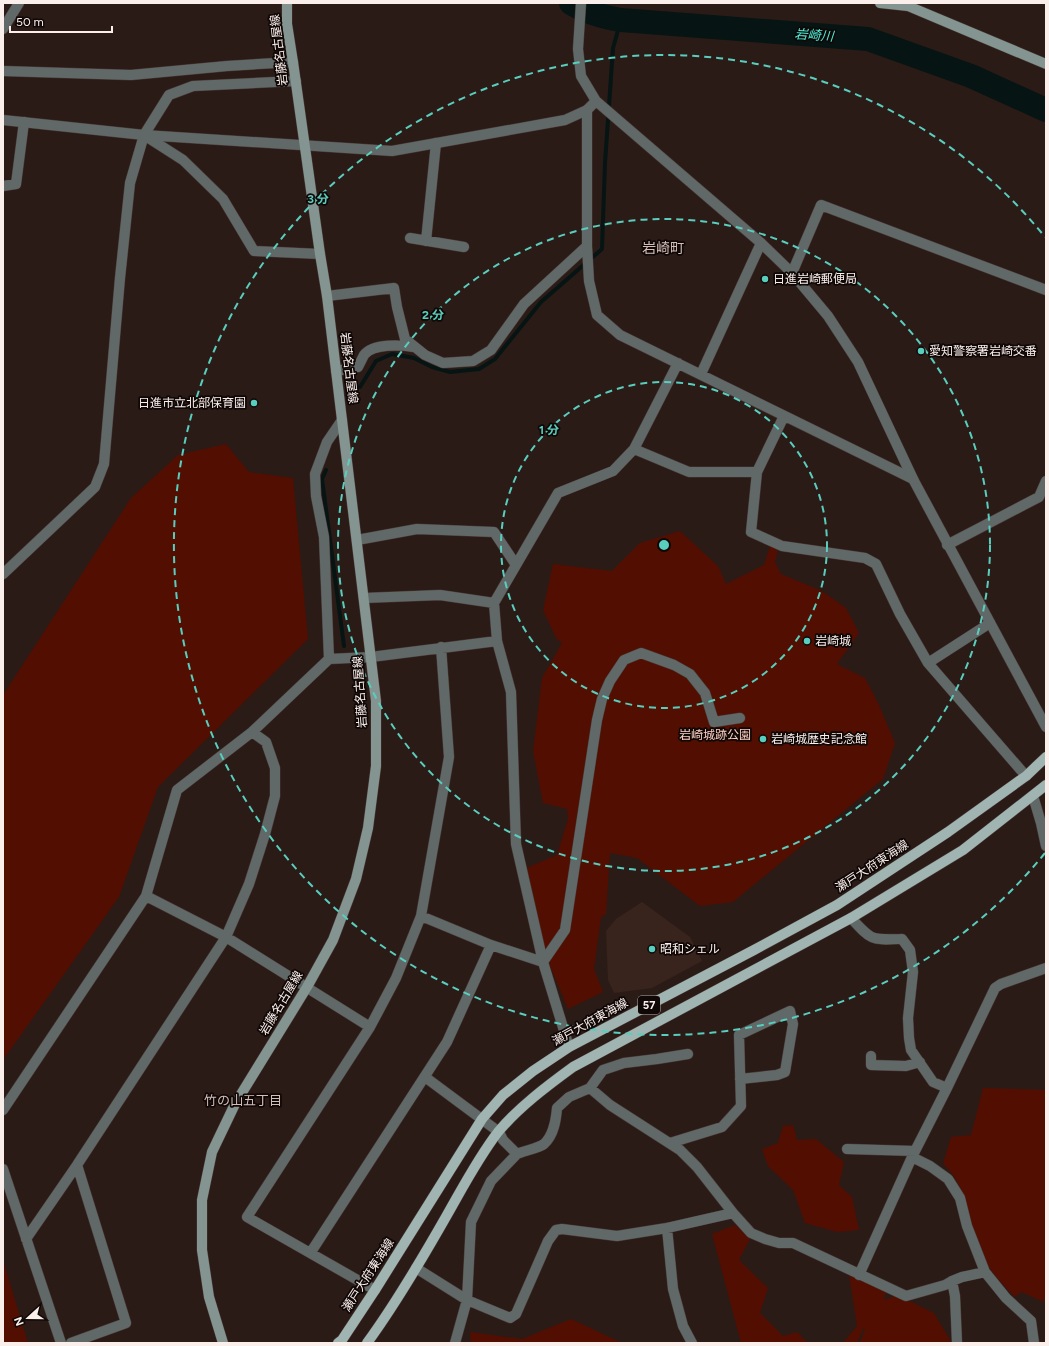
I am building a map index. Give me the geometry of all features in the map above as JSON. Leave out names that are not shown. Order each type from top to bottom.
[{"type":"main road","name":"岩藤名古屋線","points":[[223,1343],[209,1297],[202,1250],[202,1200],[212,1152],[235,1104],[307,987],[333,940],[356,879],[368,828],[376,766],[376,701],[371,657],[327,296],[287,24],[287,3]]},
{"type":"main road","points":[[880,3],[908,6],[1046,64]]},
{"type":"main road","name":"瀬戸大府東海線","points":[[338,1343],[342,1340],[375,1290],[482,1119],[509,1090],[533,1071],[569,1047],[754,950],[836,905],[948,832],[1026,776],[1046,757]]},
{"type":"main road","name":"57","points":[[367,1343],[389,1313],[481,1156],[499,1132],[512,1118],[547,1086],[573,1066],[851,918],[963,850],[1046,785]]},
{"type":"street","points":[[3,30],[19,3]]},
{"type":"street","points":[[581,3],[578,49],[581,76],[598,104],[612,114],[761,243],[792,272],[828,316],[858,362],[913,479],[947,545],[1046,727]]},
{"type":"street","points":[[3,71],[130,76],[227,66],[293,62]]},
{"type":"street","points":[[3,574],[95,487],[104,464],[120,278],[130,183],[144,136],[169,96],[193,86],[296,81]]},
{"type":"street","points":[[3,120],[144,136],[392,151],[565,120],[598,104]]},
{"type":"street","points":[[586,110],[589,282],[597,315],[620,335],[913,479]]},
{"type":"street","points":[[3,186],[16,184],[24,122]]},
{"type":"street","points":[[144,136],[183,160],[223,200],[254,251],[320,254]]},
{"type":"street","points":[[426,241],[436,143]]},
{"type":"street","points":[[792,272],[821,205],[1046,290]]},
{"type":"street","points":[[410,238],[464,247]]},
{"type":"street","points":[[701,374],[761,243]]},
{"type":"street","points":[[327,296],[394,288],[405,339],[425,355],[443,363],[473,361],[491,350],[524,304],[588,251]]},
{"type":"street","points":[[336,371],[358,367],[365,354],[379,347],[397,345],[415,347]]},
{"type":"street","points":[[569,1047],[543,962],[516,844],[511,692],[497,641],[494,604],[558,493],[613,471],[634,448],[678,363]]},
{"type":"street","points":[[784,416],[757,472],[751,532],[782,546],[865,558],[876,564],[900,614],[928,663],[1026,776]]},
{"type":"street","points":[[329,659],[324,537],[316,496],[315,474],[327,442],[342,420]]},
{"type":"street","points":[[634,448],[689,472],[757,472]]},
{"type":"street","points":[[947,545],[1040,496],[1046,481]]},
{"type":"street","points":[[357,540],[417,529],[494,532],[516,565]]},
{"type":"street","points":[[364,598],[440,595],[494,604]]},
{"type":"street","points":[[928,663],[990,623]]},
{"type":"street","points":[[3,1110],[146,896],[177,790],[252,732],[329,659],[371,657],[497,641]]},
{"type":"street","points":[[375,1290],[311,1252],[247,1217],[370,1027],[396,978],[421,916],[449,757],[441,648]]},
{"type":"street","points":[[543,962],[565,930],[597,720],[602,699],[610,681],[624,660],[640,653],[674,665],[690,674],[705,693],[714,722],[740,718]]},
{"type":"street","points":[[26,1239],[226,937],[249,884],[275,796],[275,768],[266,742],[252,732]]},
{"type":"street","points":[[1033,796],[1046,846]]},
{"type":"street","points":[[146,896],[226,937],[370,1027]]},
{"type":"street","points":[[421,916],[491,945],[543,962]]},
{"type":"street","points":[[851,918],[865,934],[876,940],[902,939],[910,950],[913,972],[908,1018],[911,1050],[933,1082],[947,1088]]},
{"type":"street","points":[[311,1252],[447,1042],[491,945]]},
{"type":"street","points":[[859,1274],[913,1154],[947,1088],[995,988],[1001,984],[1046,968]]},
{"type":"street","points":[[670,1144],[722,1127],[741,1106],[740,1079],[739,1035],[790,1011],[793,1024],[785,1072],[777,1075],[740,1079]]},
{"type":"street","points":[[454,1343],[467,1300],[471,1222],[491,1181],[517,1154],[544,1144],[552,1133],[556,1120],[557,1108],[569,1097],[590,1088],[603,1070],[624,1063],[688,1054]]},
{"type":"street","points":[[871,1056],[871,1065],[906,1066],[920,1062]]},
{"type":"street","points":[[425,1077],[499,1132],[517,1154]]},
{"type":"street","points":[[590,1088],[610,1105],[680,1150],[697,1167],[733,1213],[752,1233],[779,1243],[793,1243],[906,1296],[945,1285],[962,1277],[984,1272]]},
{"type":"street","points":[[847,1149],[913,1154],[948,1179],[960,1198],[967,1226],[984,1272],[1006,1298],[1031,1321],[1034,1343]]},
{"type":"street","points":[[71,1343],[126,1323],[76,1165]]},
{"type":"street","points":[[3,1169],[61,1343]]},
{"type":"street","points":[[416,1268],[467,1300],[510,1318],[516,1314],[548,1241],[556,1230],[562,1229],[617,1236],[667,1228],[733,1213]]},
{"type":"street","points":[[667,1228],[672,1289],[683,1326],[692,1343]]},
{"type":"street","points":[[952,1281],[955,1296],[957,1343]]},
{"type":"shaded area","name":"昭和シェル","points":[[642,902],[690,937],[702,961],[652,988],[614,993],[608,980],[606,931],[616,919]]},
{"type":"green space","points":[[226,444],[249,472],[293,478],[308,639],[158,787],[119,897],[3,1060],[3,695],[131,498],[178,455]]},
{"type":"green space","name":"岩崎城跡公園","points":[[680,531],[718,566],[726,584],[764,565],[771,543],[780,541],[775,562],[781,574],[822,591],[846,608],[859,633],[837,664],[865,678],[879,705],[895,743],[883,779],[733,902],[700,906],[637,858],[610,853],[606,914],[601,917],[594,969],[603,992],[568,1009],[546,956],[526,868],[557,855],[568,819],[567,809],[543,803],[533,751],[542,678],[562,643],[556,638],[543,610],[553,564],[612,571],[640,543]]},
{"type":"green space","points":[[983,1088],[1046,1090],[1046,1287],[1044,1302],[1021,1292],[1015,1297],[993,1273],[980,1249],[958,1183],[943,1164],[951,1137],[971,1135]]},
{"type":"green space","points":[[793,1125],[797,1140],[816,1139],[844,1162],[839,1185],[852,1197],[859,1230],[837,1232],[805,1223],[793,1190],[768,1166],[762,1149],[778,1143],[783,1126]]},
{"type":"green space","points":[[735,1225],[750,1239],[739,1260],[768,1288],[760,1313],[783,1336],[797,1332],[808,1343],[741,1343],[712,1234]]},
{"type":"green space","points":[[3,1260],[28,1343],[3,1343]]},
{"type":"green space","points":[[849,1274],[874,1284],[886,1292],[884,1300],[897,1295],[934,1313],[950,1340],[950,1343],[860,1343],[865,1328],[863,1329],[857,1343],[843,1343],[857,1326]]},
{"type":"green space","points":[[571,1319],[622,1343],[471,1343],[470,1332],[522,1339]]},
{"type":"waterway","name":"岩崎川","points":[[571,3],[595,14],[621,20],[868,39],[971,76],[1046,110]]},
{"type":"waterway","points":[[360,387],[376,361],[392,354],[414,358],[432,367],[450,372],[479,369],[495,359],[541,302],[602,249],[605,163],[613,48],[621,20]]},
{"type":"waterway","points":[[326,470],[322,479],[344,646]]},
{"type":"place","name":"日進岩崎郵便局","points":[[765,279]]},
{"type":"place","name":"愛知警察署岩崎交番","points":[[921,351]]},
{"type":"place","name":"日進市立北部保育園","points":[[254,403]]},
{"type":"place","name":"岩崎城","points":[[807,641]]},
{"type":"place","name":"岩崎城歴史記念館","points":[[763,739]]},
{"type":"place","name":"昭和シェル","points":[[652,949]]},
{"type":"district","name":"岩崎町","points":[[663,248]]},
{"type":"district","name":"竹の山五丁目","points":[[243,1100]]}]
